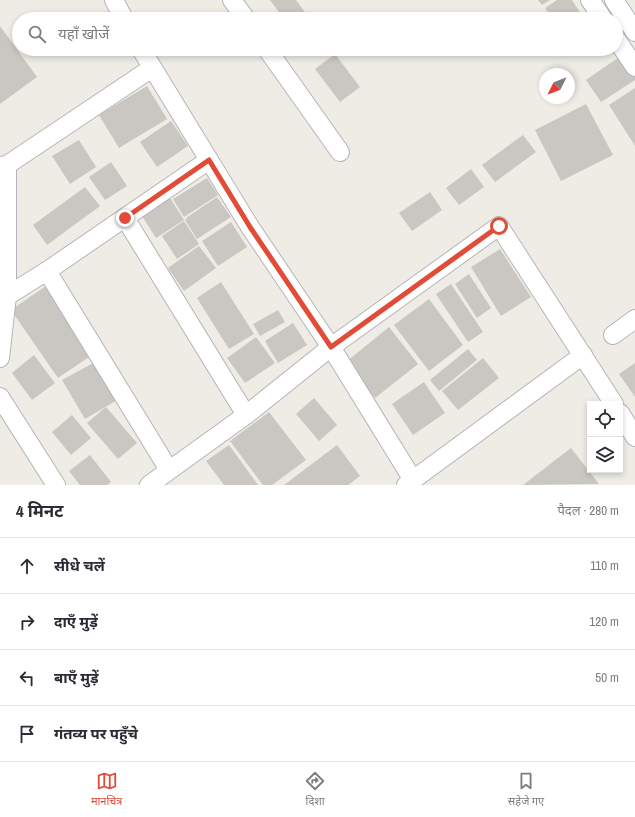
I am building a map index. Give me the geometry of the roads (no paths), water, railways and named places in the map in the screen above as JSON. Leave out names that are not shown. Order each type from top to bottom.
[{"type":"street","points":[[114,0],[120,12]]},
{"type":"street","points":[[232,0],[241,12]]},
{"type":"street","points":[[590,0],[598,12]]},
{"type":"street","points":[[614,0],[622,12]]},
{"type":"street","points":[[623,14],[635,32]]},
{"type":"street","points":[[623,49],[635,67]]},
{"type":"street","points":[[145,56],[250,227],[331,347],[409,483],[583,355]]},
{"type":"street","points":[[272,56],[340,152]]},
{"type":"street","points":[[0,358],[6,296],[4,166],[152,68]]},
{"type":"street","points":[[6,296],[48,270],[209,160]]},
{"type":"street","points":[[125,218],[246,415]]},
{"type":"street","points":[[149,485],[246,415],[331,347],[499,226],[612,401]]},
{"type":"street","points":[[48,270],[170,470]]},
{"type":"street","points":[[613,335],[635,319]]},
{"type":"street","points":[[0,397],[56,485]]},
{"type":"street","points":[[623,418],[635,437]]}]
